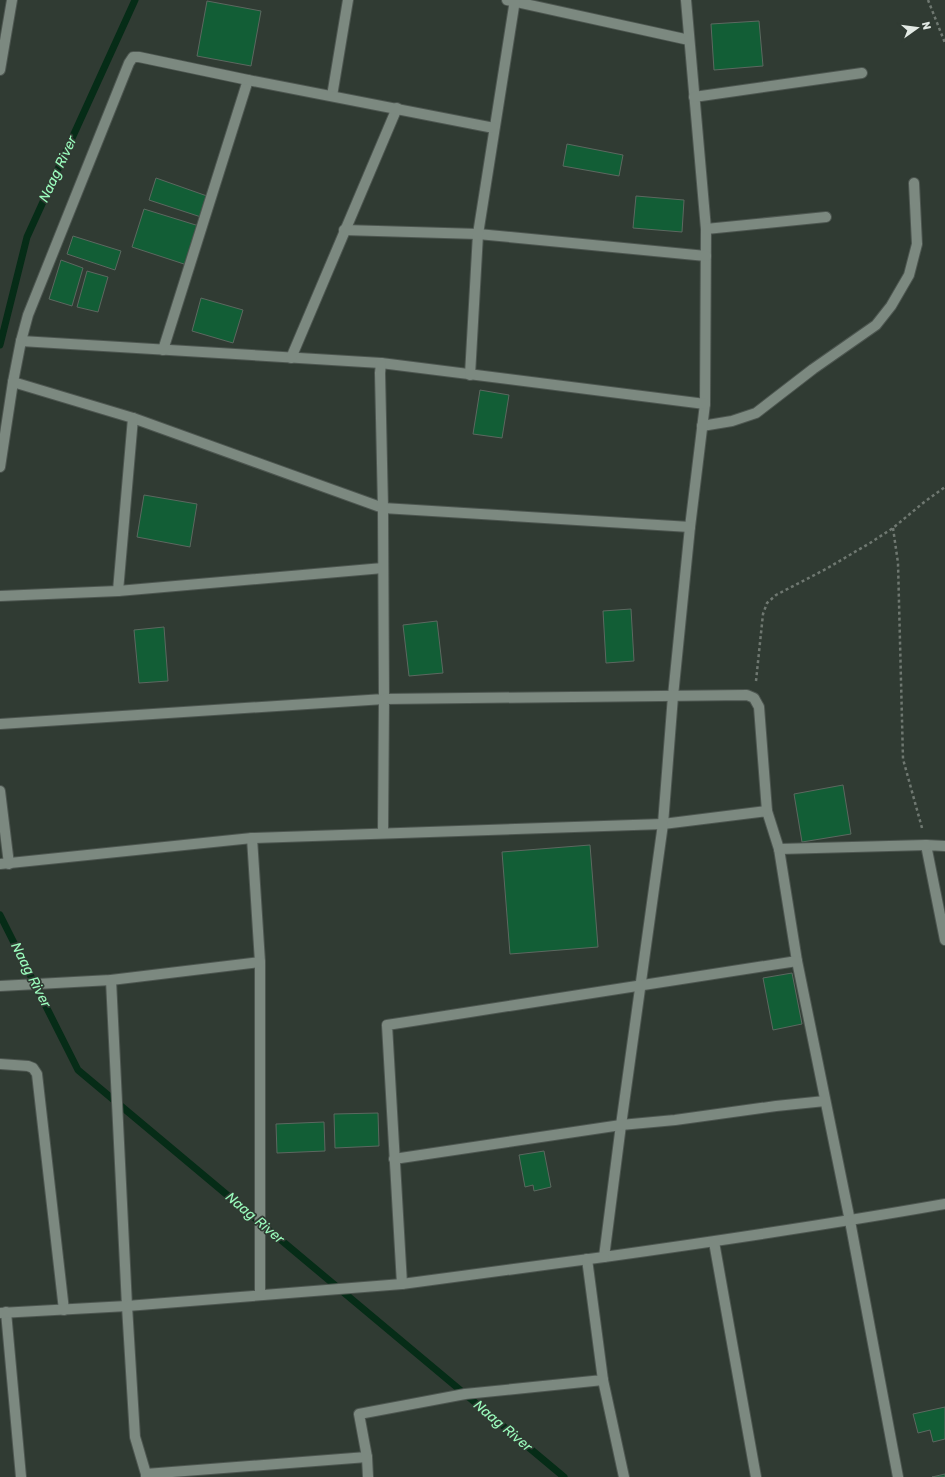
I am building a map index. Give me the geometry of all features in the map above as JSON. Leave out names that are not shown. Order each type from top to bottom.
[{"type":"street","points":[[0,70],[12,0]]},
{"type":"street","points":[[332,96],[348,0]]},
{"type":"street","points":[[604,1257],[663,824],[673,696],[690,527],[705,404],[706,229],[686,0]]},
{"type":"street","points":[[470,375],[478,234],[512,1],[689,40]]},
{"type":"street","points":[[0,467],[13,382],[28,315],[128,63],[133,57],[494,128]]},
{"type":"street","points":[[694,97],[862,73]]},
{"type":"street","points":[[163,350],[248,80]]},
{"type":"street","points":[[290,358],[397,108]]},
{"type":"street","points":[[702,426],[732,421],[756,413],[824,361],[845,348],[876,325],[891,306],[909,275],[917,244],[914,184]]},
{"type":"street","points":[[706,229],[826,217]]},
{"type":"street","points":[[344,230],[478,234],[706,256]]},
{"type":"street","points":[[21,341],[381,364],[705,404]]},
{"type":"street","points":[[381,364],[384,699],[383,833]]},
{"type":"street","points":[[13,382],[133,418],[383,508],[690,527]]},
{"type":"street","points":[[118,591],[133,418]]},
{"type":"street","points":[[0,596],[118,591],[383,568]]},
{"type":"street","points":[[0,724],[384,699],[747,695],[754,698],[759,707],[767,811],[779,849],[797,961],[850,1221],[898,1477]]},
{"type":"street","points":[[0,791],[4,864],[252,838],[663,824],[767,811]]},
{"type":"street","points":[[252,838],[260,962],[260,1295]]},
{"type":"street","points":[[779,849],[926,844],[945,846]]},
{"type":"street","points":[[926,844],[945,940]]},
{"type":"street","points":[[402,1284],[387,1024],[797,961]]},
{"type":"street","points":[[0,986],[111,980],[260,962]]},
{"type":"street","points":[[111,980],[135,1437],[146,1475],[366,1457]]},
{"type":"street","points":[[0,1064],[28,1066],[34,1068],[37,1074],[64,1310]]},
{"type":"street","points":[[394,1159],[621,1125],[674,1120],[825,1101]]},
{"type":"street","points":[[21,1477],[3,1312],[127,1306],[402,1284],[714,1242],[850,1221],[945,1204]]},
{"type":"street","points":[[714,1242],[756,1477]]},
{"type":"street","points":[[587,1259],[603,1380],[624,1477]]},
{"type":"street","points":[[368,1477],[359,1414],[465,1394],[603,1380]]},
{"type":"path","points":[[928,0],[945,44]]},
{"type":"path","points":[[754,698],[763,614],[767,603],[776,595],[826,569],[893,528],[945,487]]},
{"type":"path","points":[[893,528],[898,563],[903,759],[926,844]]},
{"type":"building","points":[[207,1],[261,11],[251,66],[197,56]]},
{"type":"building","points":[[759,21],[763,66],[714,70],[711,24]]},
{"type":"building","points":[[567,144],[623,155],[619,176],[563,166]]},
{"type":"building","points":[[156,178],[207,196],[201,217],[149,200]]},
{"type":"building","points":[[636,196],[684,200],[682,232],[633,228]]},
{"type":"building","points":[[144,209],[199,226],[187,265],[132,247]]},
{"type":"building","points":[[73,236],[121,251],[115,270],[67,254]]},
{"type":"building","points":[[61,260],[83,268],[72,306],[49,299]]},
{"type":"building","points":[[87,271],[108,277],[98,312],[77,307]]},
{"type":"building","points":[[201,298],[243,310],[233,343],[192,331]]},
{"type":"building","points":[[480,390],[509,395],[502,438],[473,434]]},
{"type":"building","points":[[144,495],[197,504],[190,547],[137,537]]},
{"type":"building","points":[[631,609],[634,661],[606,663],[603,611]]},
{"type":"building","points":[[437,621],[443,673],[409,676],[403,625]]},
{"type":"building","points":[[164,627],[168,681],[139,683],[134,630]]},
{"type":"building","points":[[843,785],[851,834],[802,842],[794,794]]},
{"type":"building","points":[[590,845],[598,947],[510,954],[502,852]]},
{"type":"building","points":[[792,973],[802,1024],[773,1030],[763,978]]},
{"type":"building","points":[[378,1113],[379,1146],[335,1148],[334,1114]]},
{"type":"building","points":[[324,1122],[325,1151],[277,1153],[276,1124]]},
{"type":"building","points":[[544,1151],[551,1187],[534,1191],[533,1185],[525,1187],[519,1155]]},
{"type":"building","points":[[945,1407],[945,1439],[933,1442],[930,1430],[918,1433],[913,1414]]},
{"type":"building","points":[[945,1474],[945,1477],[932,1477]]},
{"type":"waterway","name":"Naag River","points":[[0,345],[27,237],[135,0]]},
{"type":"waterway","name":"Naag River","points":[[0,915],[78,1070],[564,1477]]}]
